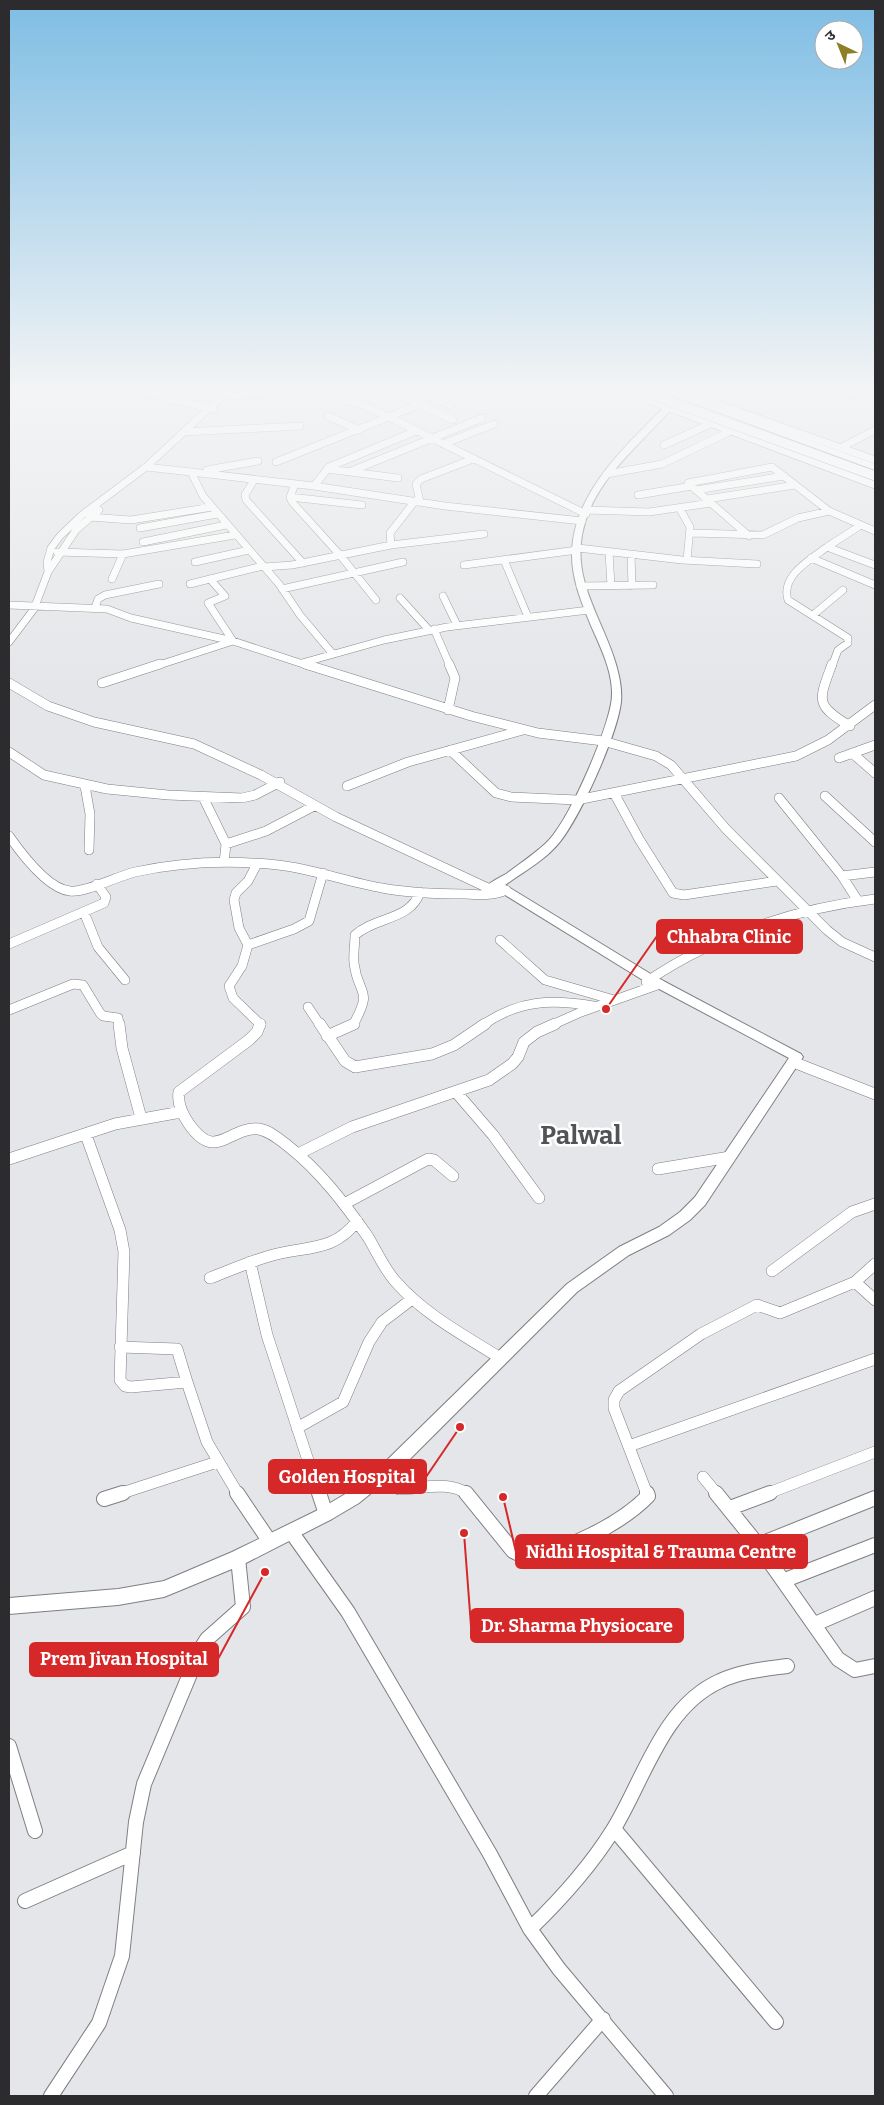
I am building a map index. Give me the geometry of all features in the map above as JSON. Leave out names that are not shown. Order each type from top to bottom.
[{"type":"main road","points":[[9,1606],[118,1597],[164,1589],[292,1533],[353,1498],[383,1474],[572,1288],[624,1251],[664,1231],[700,1202],[795,1060],[653,983],[497,890],[553,843],[567,823],[603,741],[617,703],[612,668],[576,577],[578,535],[593,494],[598,487]]},
{"type":"street","points":[[48,572],[47,562],[50,551],[60,536],[82,515],[118,487]]},
{"type":"street","points":[[9,642],[36,605],[48,572],[76,530],[129,487]]},
{"type":"street","points":[[198,487],[226,525],[264,566],[300,615],[332,653]]},
{"type":"street","points":[[250,487],[245,495],[246,500],[303,562]]},
{"type":"street","points":[[290,497],[294,487]]},
{"type":"street","points":[[323,487],[418,501],[585,515],[633,514],[680,509],[709,501],[782,487]]},
{"type":"street","points":[[391,544],[390,533],[418,501],[416,487]]},
{"type":"street","points":[[528,487],[585,515]]},
{"type":"street","points":[[638,495],[700,487]]},
{"type":"street","points":[[797,487],[829,511],[875,531]]},
{"type":"street","points":[[694,488],[749,536]]},
{"type":"street","points":[[290,497],[362,505]]},
{"type":"street","points":[[290,497],[297,508],[340,554],[376,600]]},
{"type":"street","points":[[82,515],[131,520],[212,507]]},
{"type":"street","points":[[680,509],[688,520],[692,533],[687,560]]},
{"type":"street","points":[[692,533],[749,536],[768,534],[798,518],[829,511]]},
{"type":"street","points":[[140,528],[217,514]]},
{"type":"street","points":[[143,542],[226,525]]},
{"type":"street","points":[[850,726],[829,712],[822,700],[821,694],[838,650],[848,643],[848,638],[788,600],[786,594],[791,576],[827,547],[861,526]]},
{"type":"street","points":[[190,584],[264,566],[303,562],[391,544],[484,534]]},
{"type":"street","points":[[50,551],[123,554],[235,535]]},
{"type":"street","points":[[827,547],[875,565]]},
{"type":"street","points":[[464,565],[578,549],[687,560],[757,564]]},
{"type":"street","points":[[195,562],[249,550]]},
{"type":"street","points":[[609,552],[611,586]]},
{"type":"street","points":[[112,579],[123,554]]},
{"type":"street","points":[[631,555],[632,586]]},
{"type":"street","points":[[812,558],[875,584]]},
{"type":"street","points":[[504,560],[528,617]]},
{"type":"street","points":[[282,589],[403,562]]},
{"type":"street","points":[[210,579],[225,596],[208,603],[234,641]]},
{"type":"street","points":[[95,608],[98,599],[105,595],[160,584]]},
{"type":"street","points":[[580,586],[653,586]]},
{"type":"street","points":[[813,615],[843,590]]},
{"type":"street","points":[[443,596],[457,625]]},
{"type":"street","points":[[400,598],[432,630],[455,678],[448,710]]},
{"type":"street","points":[[9,605],[114,610],[131,618],[234,641],[448,710],[524,730],[603,741],[664,760],[684,779],[726,829],[805,909],[842,942],[875,957]]},
{"type":"street","points":[[302,663],[332,653],[457,625],[590,610]]},
{"type":"street","points":[[102,683],[234,641]]},
{"type":"street","points":[[9,683],[48,706],[94,722],[184,741],[202,747],[497,890]]},
{"type":"street","points":[[9,689],[46,710],[95,727],[202,747]]},
{"type":"street","points":[[450,750],[496,793],[511,798],[577,800],[796,756],[816,748],[850,726],[875,705]]},
{"type":"street","points":[[347,786],[408,762],[524,730]]},
{"type":"street","points":[[839,758],[874,746]]},
{"type":"street","points":[[852,753],[875,773]]},
{"type":"street","points":[[11,756],[44,775],[85,786],[134,792],[242,798],[278,783]]},
{"type":"street","points":[[278,783],[314,806],[497,890]]},
{"type":"street","points":[[85,786],[89,804],[89,850]]},
{"type":"street","points":[[614,793],[639,839],[673,893],[684,895],[777,881]]},
{"type":"street","points":[[825,796],[875,842]]},
{"type":"street","points":[[204,797],[226,844],[224,863]]},
{"type":"street","points":[[778,798],[842,876],[858,901]]},
{"type":"street","points":[[226,844],[266,831],[314,806]]},
{"type":"street","points":[[9,836],[33,865],[60,888],[72,891],[126,874],[169,864],[224,863],[257,864],[323,873],[382,888],[450,895],[497,890]]},
{"type":"street","points":[[257,864],[248,881],[236,893],[234,900],[239,928],[248,945],[242,966],[229,986],[229,991],[233,998],[262,1025],[260,1030],[249,1041],[179,1092],[177,1101],[181,1112],[193,1129],[206,1141],[215,1142],[258,1128],[269,1131],[298,1154],[332,1188],[357,1221],[394,1280],[412,1299],[500,1358]]},
{"type":"street","points":[[842,876],[875,872]]},
{"type":"street","points":[[248,945],[294,929],[309,921],[323,873]]},
{"type":"street","points":[[9,944],[84,912],[106,900],[97,884]]},
{"type":"street","points":[[327,1036],[342,1032],[353,1025],[364,1003],[364,988],[354,962],[355,936],[364,927],[411,909],[418,902],[420,892]]},
{"type":"street","points":[[298,1154],[352,1127],[456,1092],[502,1072],[518,1057],[524,1042],[537,1032],[615,1001],[653,983],[664,968],[703,948],[805,909],[875,900]]},
{"type":"street","points":[[84,912],[98,948],[125,980]]},
{"type":"street","points":[[500,940],[546,980],[615,1001]]},
{"type":"street","points":[[9,1010],[74,984],[83,985],[89,990],[99,1013],[103,1016],[118,1018],[122,1048],[141,1118]]},
{"type":"street","points":[[308,1007],[346,1063],[355,1067],[440,1052],[460,1041],[496,1016],[528,1002],[542,1000],[596,1007]]},
{"type":"street","points":[[795,1060],[875,1086]]},
{"type":"street","points":[[795,1060],[875,1094]]},
{"type":"street","points":[[456,1092],[493,1135],[539,1198]]},
{"type":"street","points":[[9,1159],[141,1118],[181,1112]]},
{"type":"street","points":[[86,1134],[120,1230],[124,1252],[118,1374],[120,1380],[125,1386],[187,1382]]},
{"type":"street","points":[[658,1169],[730,1157]]},
{"type":"street","points":[[344,1204],[428,1159],[434,1160],[453,1176]]},
{"type":"street","points":[[772,1271],[852,1212],[875,1204]]},
{"type":"street","points":[[210,1278],[250,1262],[278,1254],[330,1244],[351,1232],[357,1221]]},
{"type":"street","points":[[250,1262],[267,1335],[326,1514]]},
{"type":"street","points":[[383,1474],[399,1489],[449,1485],[467,1492],[513,1551],[526,1558],[569,1545],[646,1500],[648,1496],[648,1489],[614,1408],[614,1400],[618,1391],[701,1334],[757,1305],[762,1305],[780,1313],[855,1282],[875,1264]]},
{"type":"street","points":[[855,1282],[875,1300]]},
{"type":"street","points":[[297,1428],[343,1402],[369,1342],[382,1322],[412,1299]]},
{"type":"street","points":[[120,1347],[167,1347],[177,1349],[207,1442],[217,1462],[270,1542]]},
{"type":"street","points":[[629,1446],[875,1359]]},
{"type":"street","points":[[730,1508],[875,1452]]},
{"type":"street","points":[[104,1499],[217,1462]]},
{"type":"street","points":[[703,1477],[730,1508],[785,1580],[838,1659],[846,1666],[859,1671],[875,1666]]},
{"type":"street","points":[[758,1544],[875,1498]]},
{"type":"street","points":[[292,1533],[348,1612],[490,1854],[530,1929],[559,1969],[604,2019],[666,2096]]},
{"type":"street","points":[[785,1580],[875,1545]]},
{"type":"street","points":[[51,2096],[99,2023],[122,1956],[136,1822],[144,1784],[200,1650],[207,1639],[243,1607],[244,1601],[238,1558]]},
{"type":"street","points":[[814,1624],[875,1598]]},
{"type":"street","points":[[530,1929],[559,1902],[614,1829],[663,1736],[688,1704],[709,1686],[721,1680],[738,1674],[787,1666]]},
{"type":"street","points":[[9,1746],[35,1831]]},
{"type":"street","points":[[614,1829],[776,2022]]},
{"type":"street","points":[[25,1901],[133,1853]]},
{"type":"street","points":[[536,2096],[604,2019]]},
{"type":"place","name":"Chhabra Clinic","points":[[606,1009]]},
{"type":"place","name":"Golden Hospital","points":[[460,1427]]},
{"type":"place","name":"Nidhi Hospital & Trauma Centre","points":[[503,1497]]},
{"type":"place","name":"Dr. Sharma Physiocare","points":[[464,1533]]},
{"type":"place","name":"Prem Jivan Hospital","points":[[265,1572]]},
{"type":"district","name":"Palwal","points":[[581,1135]]}]
